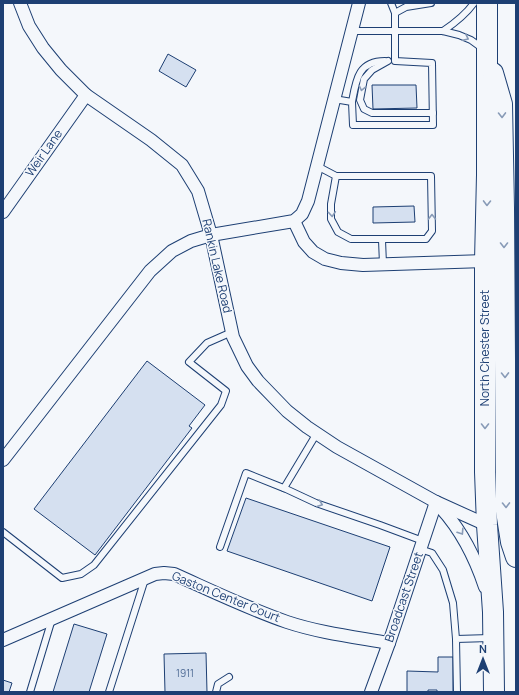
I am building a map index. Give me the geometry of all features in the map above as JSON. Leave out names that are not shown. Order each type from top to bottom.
[{"type":"highway","name":"North Chester Street","points":[[487,3],[485,472],[493,612],[494,692]]},
{"type":"highway","points":[[486,50],[502,104],[506,510],[510,542],[516,557]]},
{"type":"highway","points":[[487,525],[500,568],[504,597],[508,692]]},
{"type":"street","name":"Rankin Lake Road","points":[[20,3],[29,26],[43,48],[61,70],[86,95],[151,140],[182,165],[198,191],[212,235],[232,332],[246,366],[258,381],[287,411],[337,447],[436,502],[487,525]]},
{"type":"street","points":[[3,460],[150,271],[172,251],[191,240],[294,221],[302,214],[308,201],[359,3]]},
{"type":"street","name":"Weir Lane","points":[[3,212],[86,95]]},
{"type":"street","points":[[294,221],[304,242],[313,252],[325,259],[341,263],[383,264],[485,261]]},
{"type":"street","name":"Rankin Lake Road","points":[[436,502],[453,520],[465,539],[480,570],[493,612]]},
{"type":"street","name":"Broadcast Street","points":[[371,692],[436,502]]},
{"type":"street","name":"Gaston Center Court","points":[[3,640],[155,574],[164,573],[174,574],[259,611],[304,628],[389,643]]},
{"type":"lane","points":[[390,3],[395,13],[395,61]]},
{"type":"lane","points":[[395,13],[406,7],[431,3]]},
{"type":"lane","points":[[443,31],[454,24],[474,3]]},
{"type":"lane","points":[[352,31],[443,31],[465,37],[486,50]]},
{"type":"lane","points":[[378,61],[395,61],[432,62],[433,125],[352,125],[352,102],[356,78],[364,67],[378,61]]},
{"type":"lane","points":[[388,61],[372,70],[364,79],[360,100],[364,109],[372,113],[432,112]]},
{"type":"lane","points":[[334,99],[352,102]]},
{"type":"lane","points":[[317,166],[336,176],[431,176],[432,231],[426,239],[382,240],[351,239],[338,232],[331,219],[331,204],[336,176]]},
{"type":"lane","points":[[382,240],[383,264]]},
{"type":"lane","points":[[3,532],[62,578],[81,574],[94,565],[221,406],[226,391],[189,362],[207,343],[232,332]]},
{"type":"lane","points":[[284,488],[317,433]]},
{"type":"lane","points":[[220,547],[246,473],[316,503],[380,525],[422,545],[432,553],[443,570],[454,604],[457,692]]},
{"type":"lane","points":[[109,692],[145,579]]},
{"type":"lane","points":[[30,692],[52,619]]},
{"type":"lane","points":[[456,639],[494,638]]},
{"type":"lane","points":[[216,692],[218,684],[229,677]]},
{"type":"building","points":[[168,54],[196,70],[186,87],[159,71]]},
{"type":"building","points":[[372,85],[416,85],[417,108],[373,109]]},
{"type":"building","points":[[414,206],[415,222],[373,223],[373,207]]},
{"type":"building","points":[[147,361],[205,405],[189,426],[192,428],[95,555],[34,509]]},
{"type":"building","points":[[246,498],[390,547],[372,601],[227,551]]},
{"type":"building","points":[[74,624],[107,634],[89,692],[53,692]]},
{"type":"building","points":[[206,653],[207,692],[165,692],[164,654]]},
{"type":"building","points":[[438,657],[453,657],[453,692],[437,692],[437,690],[428,690],[428,692],[407,692],[407,671],[438,672]]},
{"type":"building","points":[[3,680],[12,683],[9,692],[3,692]]}]
